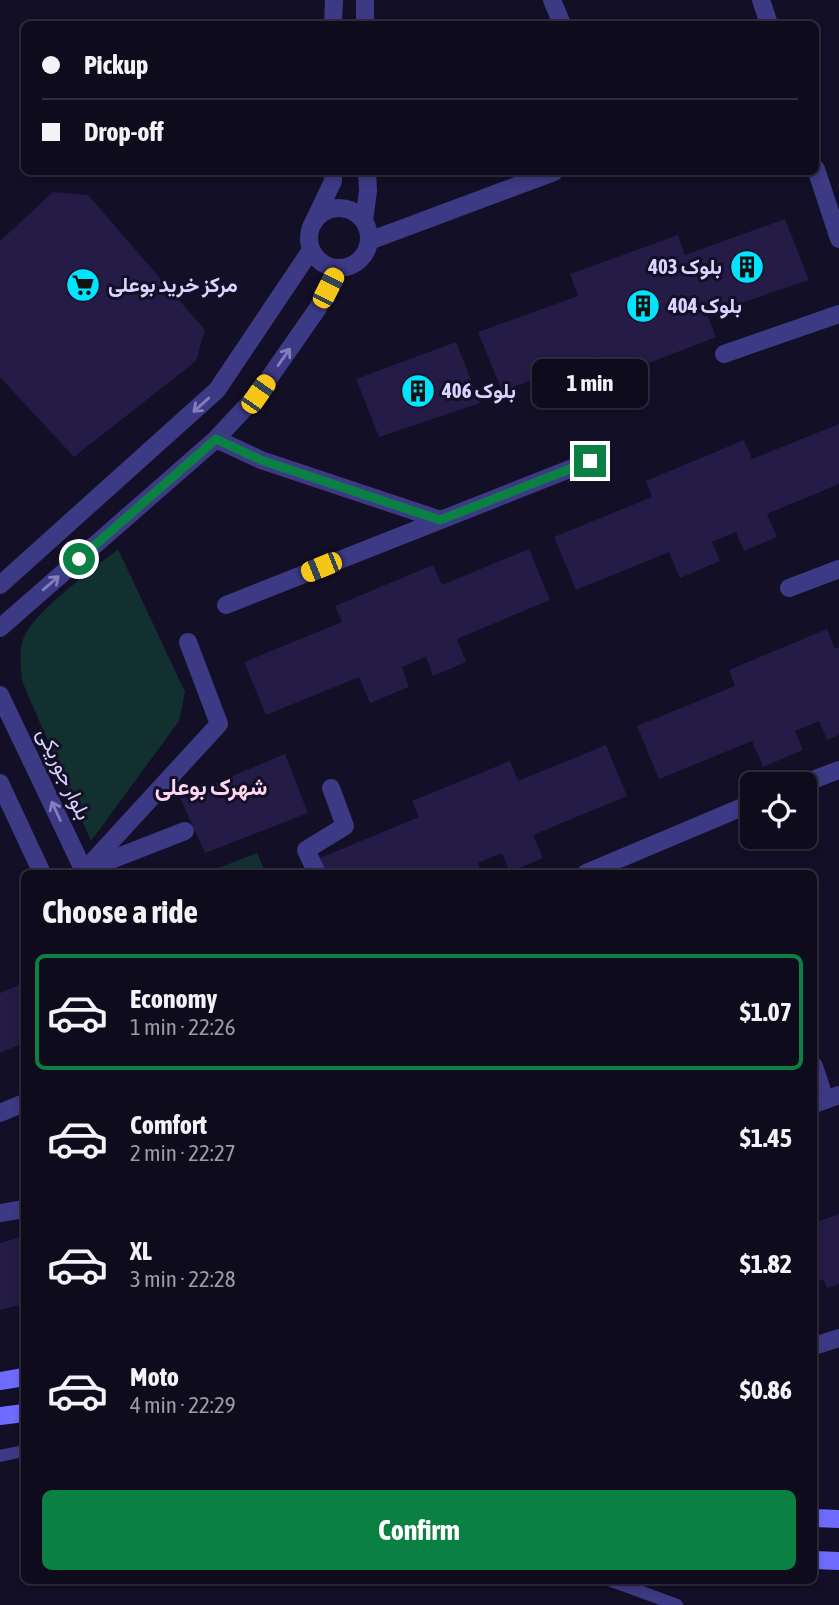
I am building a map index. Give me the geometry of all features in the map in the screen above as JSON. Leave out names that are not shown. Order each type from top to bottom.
[{"type":"main road","points":[[0,1381],[21,1378]]},
{"type":"main road","points":[[0,1416],[21,1413]]},
{"type":"main road","points":[[817,1518],[839,1519]]},
{"type":"main road","points":[[817,1560],[839,1561]]},
{"type":"street","points":[[333,21],[334,0]]},
{"type":"street","points":[[365,0],[365,21]]},
{"type":"street","points":[[552,0],[561,21]]},
{"type":"street","points":[[761,0],[768,21]]},
{"type":"street","points":[[333,175],[333,181],[309,234],[311,250],[321,263],[337,269],[355,264],[362,258],[369,241],[364,221],[367,175]]},
{"type":"street","points":[[369,241],[546,175]]},
{"type":"street","points":[[818,175],[839,239]]},
{"type":"street","points":[[315,219],[322,213],[340,208],[349,209],[364,221]]},
{"type":"street","points":[[0,585],[217,390],[311,250]]},
{"type":"street","points":[[0,628],[216,439],[258,394],[318,308],[337,269]]},
{"type":"street","points":[[724,354],[839,314]]},
{"type":"street","points":[[216,439],[261,460],[440,520]]},
{"type":"street","points":[[226,605],[590,461]]},
{"type":"street","points":[[789,588],[839,569]]},
{"type":"street","points":[[86,870],[219,724],[188,642]]},
{"type":"street","name":"بلوار جوریکی","points":[[0,695],[83,870]]},
{"type":"street","points":[[817,778],[839,770]]},
{"type":"street","points":[[0,783],[40,870]]},
{"type":"street","points":[[316,870],[306,850],[345,826],[331,788]]},
{"type":"street","points":[[593,870],[740,808]]},
{"type":"street","points":[[89,870],[185,831]]},
{"type":"street","points":[[817,1074],[826,1100]]},
{"type":"street","points":[[0,1113],[21,1104]]},
{"type":"street","points":[[0,1213],[21,1210]]},
{"type":"street","points":[[817,1345],[839,1338]]},
{"type":"lane","points":[[0,1456],[21,1452]]},
{"type":"lane","points":[[620,1584],[677,1605]]},
{"type":"green space","points":[[118,549],[185,692],[179,721],[91,841],[22,681],[20,662],[22,643],[27,631],[37,619]]},
{"type":"green space","points":[[257,853],[265,870],[214,870]]},
{"type":"building","name":"مرکز خرید بوعلی","points":[[53,192],[88,195],[205,330],[196,361],[74,457],[0,377],[0,241]]},
{"type":"building","points":[[785,219],[809,280],[708,314],[704,306],[716,337],[608,379],[599,356],[502,391],[478,332],[578,296],[570,274],[678,235],[685,255]]},
{"type":"building","name":"بلوک 406","points":[[456,342],[480,403],[379,437],[356,379]]},
{"type":"building","points":[[839,424],[839,484],[767,514],[777,537],[744,551],[736,532],[712,542],[720,561],[680,578],[669,552],[576,590],[554,537],[652,497],[646,481],[744,440],[752,459]]},
{"type":"building","points":[[529,549],[550,600],[457,639],[466,662],[433,676],[426,657],[402,667],[409,687],[370,703],[359,677],[266,715],[244,662],[342,622],[335,606],[433,565],[442,585]]},
{"type":"building","points":[[827,629],[835,649],[839,647],[839,735],[827,740],[819,721],[795,731],[803,750],[763,767],[752,741],[659,779],[637,726],[735,686],[729,670]]},
{"type":"building","points":[[606,745],[627,796],[533,835],[543,858],[515,870],[509,870],[502,853],[478,863],[481,870],[325,870],[320,858],[419,817],[412,801],[510,761],[518,781]]},
{"type":"building","points":[[285,754],[308,813],[205,853],[180,798]]},
{"type":"building","points":[[21,984],[21,1044],[0,1053],[0,993]]},
{"type":"building","points":[[839,1214],[839,1284],[827,1288],[823,1279],[817,1282],[817,1222]]},
{"type":"building","points":[[21,1237],[21,1305],[0,1310],[0,1243]]},
{"type":"place","name":"بلوک 403","points":[[747,267]]},
{"type":"place","name":"مرکز خرید بوعلی","points":[[83,285]]},
{"type":"place","name":"بلوک 404","points":[[643,306]]},
{"type":"place","name":"بلوک 406","points":[[418,391]]},
{"type":"district","name":"شهرک بوعلی","points":[[211,787]]},
{"type":"route","points":[[79,559],[216,439],[261,460],[440,520],[590,461]]}]
